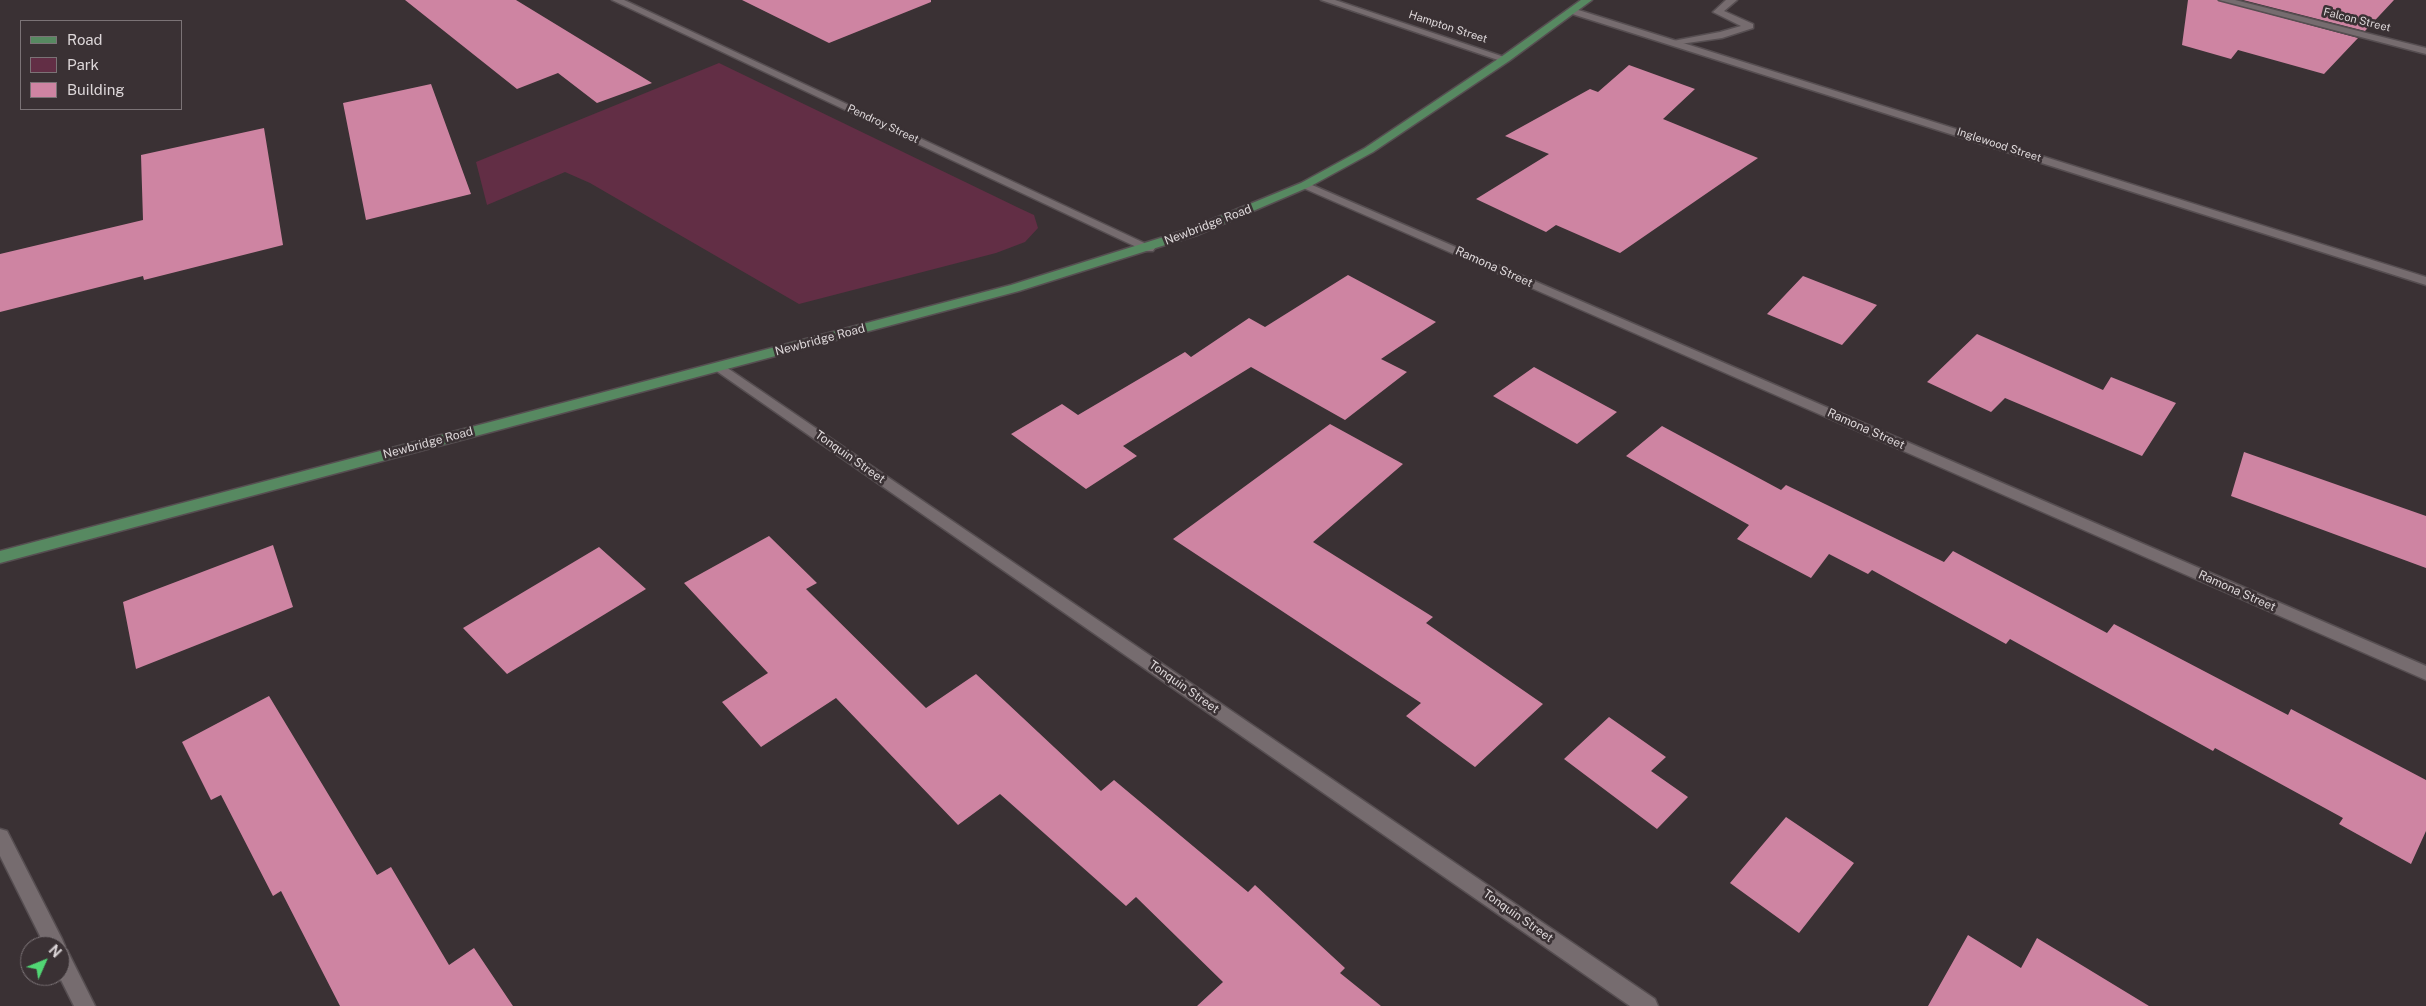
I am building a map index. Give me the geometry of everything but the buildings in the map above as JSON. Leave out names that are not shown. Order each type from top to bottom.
[{"type":"main road","name":"Newbridge Road","points":[[0,557],[1015,288],[1149,248],[1236,216],[1305,185],[1400,131],[1506,59],[1588,0]]},
{"type":"street","name":"Pendroy Street","points":[[617,0],[1149,248]]},
{"type":"street","name":"Hampton Street","points":[[1326,0],[1506,59]]},
{"type":"street","points":[[1676,42],[1722,35],[1750,26],[1718,12],[1732,0]]},
{"type":"street","name":"Falcon Street","points":[[2224,0],[2426,51]]},
{"type":"street","name":"Inglewood Street","points":[[1572,11],[1676,42],[2426,281]]},
{"type":"street","name":"Ramona Street","points":[[1305,185],[2426,673]]},
{"type":"street","name":"Tonquin Street","points":[[720,367],[1648,1006]]},
{"type":"street","points":[[0,837],[50,936]]},
{"type":"street","points":[[70,977],[85,1006]]},
{"type":"green space","points":[[719,63],[1034,215],[1038,228],[1025,242],[996,253],[799,304],[590,183],[565,172],[487,205],[476,162]]}]
